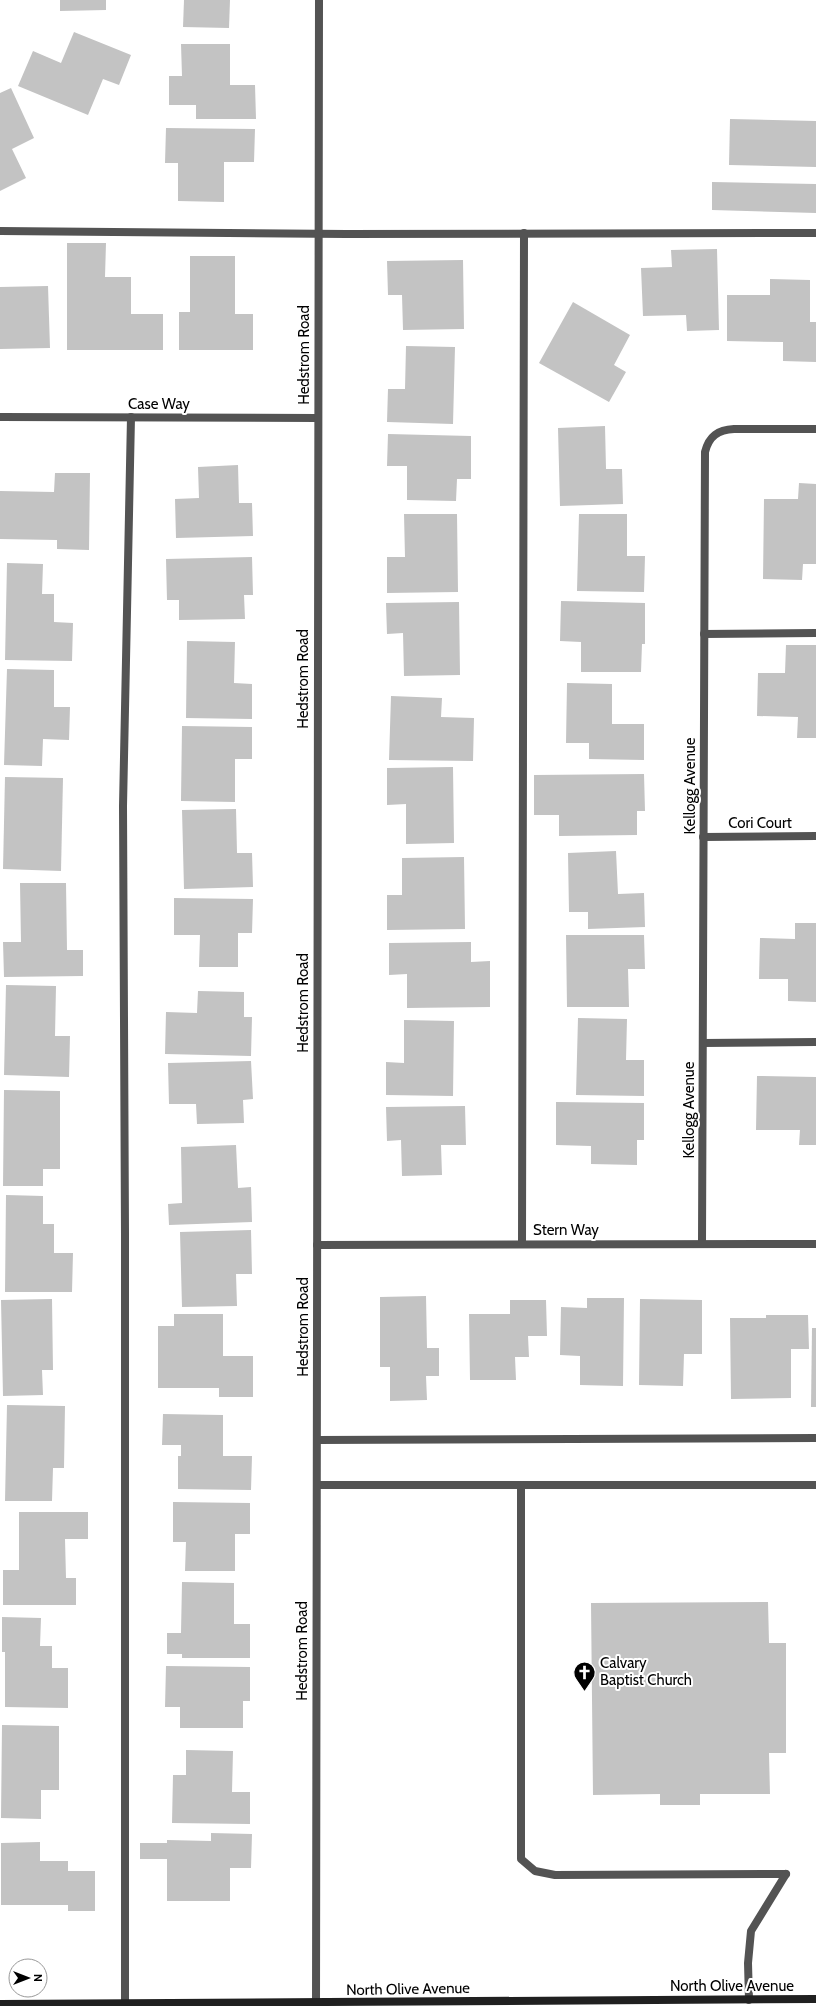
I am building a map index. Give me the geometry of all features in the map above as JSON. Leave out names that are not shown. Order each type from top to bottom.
[{"type":"street","name":"Hedstrom Road","points":[[316,2005],[319,0]]},
{"type":"street","points":[[0,232],[816,233]]},
{"type":"street","points":[[522,1244],[524,233]]},
{"type":"street","name":"Case Way","points":[[0,418],[318,418]]},
{"type":"street","points":[[125,2003],[125,1226],[123,806],[130,418]]},
{"type":"street","name":"Kellogg Avenue","points":[[702,1244],[704,458],[709,441],[717,433],[728,430],[816,430]]},
{"type":"street","points":[[704,634],[816,634]]},
{"type":"street","name":"Cori Court","points":[[703,837],[816,836]]},
{"type":"street","points":[[703,1043],[816,1042]]},
{"type":"street","name":"Stern Way","points":[[317,1245],[816,1244]]},
{"type":"street","points":[[316,1440],[816,1438]]},
{"type":"street","points":[[316,1485],[816,1485]]},
{"type":"street","points":[[521,1485],[521,1859],[535,1871],[555,1875],[786,1874],[751,1931],[748,1963],[749,2000]]},
{"type":"street","name":"North Olive Avenue","points":[[0,2004],[125,2003],[316,2005],[816,1999]]},
{"type":"building","points":[[60,0],[106,0],[106,10],[60,11]]},
{"type":"building","points":[[184,0],[230,0],[229,28],[183,27]]},
{"type":"building","points":[[74,32],[131,55],[119,85],[103,79],[88,115],[18,86],[33,51],[61,63]]},
{"type":"building","points":[[181,44],[230,44],[230,85],[255,85],[256,119],[196,119],[196,105],[169,105],[169,76],[182,76]]},
{"type":"building","points":[[11,88],[34,138],[12,149],[26,178],[0,191],[0,93]]},
{"type":"building","points":[[730,119],[816,121],[816,167],[729,165]]},
{"type":"building","points":[[166,128],[255,129],[254,162],[224,162],[224,202],[178,201],[178,163],[165,163]]},
{"type":"building","points":[[712,182],[816,184],[816,213],[712,210]]},
{"type":"building","points":[[67,243],[106,243],[105,277],[131,277],[131,314],[163,314],[163,350],[67,350]]},
{"type":"building","points":[[717,249],[719,330],[687,331],[686,315],[643,316],[641,268],[672,267],[671,250]]},
{"type":"building","points":[[190,256],[235,256],[235,314],[253,314],[253,350],[179,350],[179,312],[190,312]]},
{"type":"building","points":[[463,260],[464,329],[403,330],[402,295],[388,295],[387,261]]},
{"type":"building","points":[[770,279],[810,280],[810,322],[816,322],[816,362],[783,361],[783,342],[727,341],[727,295],[770,295]]},
{"type":"building","points":[[48,286],[50,348],[0,349],[0,287]]},
{"type":"building","points":[[573,302],[630,335],[614,365],[626,372],[609,402],[539,363]]},
{"type":"building","points":[[406,346],[455,347],[453,424],[387,422],[388,389],[405,389]]},
{"type":"building","points":[[605,426],[606,469],[622,469],[623,504],[560,506],[558,428]]},
{"type":"building","points":[[388,434],[471,436],[471,479],[457,479],[456,501],[407,500],[407,466],[387,466]]},
{"type":"building","points":[[238,465],[239,503],[252,503],[253,536],[176,538],[175,499],[199,498],[198,467]]},
{"type":"building","points":[[55,473],[90,473],[89,550],[57,549],[57,540],[0,539],[0,491],[54,492]]},
{"type":"building","points":[[799,483],[816,484],[816,564],[803,564],[802,580],[763,579],[764,499],[798,499]]},
{"type":"building","points":[[404,514],[457,514],[458,592],[387,593],[387,557],[405,557]]},
{"type":"building","points":[[579,514],[627,514],[627,556],[645,556],[644,592],[577,591]]},
{"type":"building","points":[[252,557],[253,595],[244,595],[245,619],[179,620],[179,600],[167,600],[166,559]]},
{"type":"building","points":[[7,563],[43,564],[42,594],[54,594],[54,622],[73,623],[72,661],[5,660]]},
{"type":"building","points":[[561,601],[645,603],[645,644],[642,644],[641,672],[581,672],[581,642],[560,641]]},
{"type":"building","points":[[459,602],[460,675],[404,676],[403,633],[387,634],[386,603]]},
{"type":"building","points":[[187,641],[235,642],[234,683],[252,684],[252,719],[186,718]]},
{"type":"building","points":[[786,645],[816,645],[816,738],[797,738],[798,717],[757,716],[758,673],[785,673]]},
{"type":"building","points":[[7,669],[54,670],[54,707],[70,707],[69,740],[43,739],[42,766],[4,765]]},
{"type":"building","points":[[567,683],[612,684],[612,724],[644,724],[644,760],[589,759],[589,743],[566,743]]},
{"type":"building","points":[[391,696],[442,698],[441,717],[474,718],[473,761],[389,760]]},
{"type":"building","points":[[182,726],[252,727],[252,759],[235,759],[235,802],[181,801]]},
{"type":"building","points":[[453,767],[454,843],[406,844],[406,804],[387,805],[387,768]]},
{"type":"building","points":[[644,774],[645,811],[637,811],[637,835],[559,836],[559,815],[534,815],[534,775]]},
{"type":"building","points":[[5,777],[63,778],[61,871],[3,869]]},
{"type":"building","points":[[236,809],[237,853],[252,853],[253,887],[184,889],[182,810]]},
{"type":"building","points":[[616,851],[618,894],[644,893],[645,927],[588,929],[588,912],[569,912],[568,853]]},
{"type":"building","points":[[464,857],[465,929],[387,930],[387,895],[402,895],[402,858]]},
{"type":"building","points":[[20,883],[66,883],[67,950],[83,950],[83,976],[4,977],[3,942],[21,942]]},
{"type":"building","points":[[174,898],[253,899],[252,933],[238,933],[238,967],[199,967],[200,935],[174,935]]},
{"type":"building","points":[[795,923],[816,923],[816,1002],[788,1001],[788,979],[759,979],[760,938],[795,939]]},
{"type":"building","points":[[566,935],[644,935],[645,969],[628,969],[629,1007],[567,1007]]},
{"type":"building","points":[[471,942],[471,962],[490,961],[490,1007],[407,1008],[407,974],[389,975],[389,943]]},
{"type":"building","points":[[6,985],[56,986],[55,1036],[70,1036],[69,1077],[4,1075]]},
{"type":"building","points":[[198,991],[244,992],[244,1017],[252,1017],[251,1056],[165,1054],[166,1012],[197,1013]]},
{"type":"building","points":[[578,1018],[627,1019],[626,1060],[644,1060],[644,1096],[576,1095]]},
{"type":"building","points":[[404,1020],[454,1021],[453,1096],[386,1095],[386,1062],[404,1063]]},
{"type":"building","points":[[251,1061],[253,1099],[243,1100],[244,1123],[197,1124],[196,1104],[169,1104],[168,1063]]},
{"type":"building","points":[[757,1076],[816,1077],[816,1145],[799,1145],[800,1130],[756,1130]]},
{"type":"building","points":[[4,1090],[60,1091],[60,1169],[43,1169],[43,1186],[3,1186]]},
{"type":"building","points":[[556,1102],[644,1103],[644,1140],[637,1140],[637,1165],[591,1164],[591,1146],[556,1145]]},
{"type":"building","points":[[465,1106],[466,1145],[441,1145],[442,1175],[402,1176],[401,1140],[387,1141],[386,1107]]},
{"type":"building","points":[[236,1145],[238,1188],[251,1187],[252,1222],[169,1225],[168,1204],[182,1203],[181,1147]]},
{"type":"building","points":[[6,1195],[43,1196],[43,1224],[54,1224],[54,1253],[73,1253],[72,1292],[5,1292]]},
{"type":"building","points":[[251,1230],[252,1274],[236,1274],[237,1306],[182,1307],[180,1232]]},
{"type":"building","points":[[426,1296],[427,1348],[439,1348],[439,1376],[426,1376],[427,1400],[390,1401],[390,1367],[380,1367],[380,1297]]},
{"type":"building","points":[[587,1298],[624,1298],[623,1386],[580,1385],[580,1356],[560,1355],[561,1307],[587,1308]]},
{"type":"building","points":[[52,1299],[53,1370],[42,1370],[43,1395],[3,1396],[1,1300]]},
{"type":"building","points":[[640,1299],[702,1300],[702,1354],[684,1354],[683,1386],[639,1385]]},
{"type":"building","points":[[510,1300],[546,1300],[547,1336],[528,1336],[529,1357],[515,1357],[516,1380],[470,1380],[469,1314],[510,1314]]},
{"type":"building","points":[[174,1314],[223,1314],[223,1356],[253,1356],[253,1397],[219,1397],[219,1388],[158,1388],[158,1326],[174,1326]]},
{"type":"building","points":[[766,1315],[808,1315],[809,1349],[791,1349],[791,1398],[731,1399],[730,1318],[766,1318]]},
{"type":"building","points":[[812,1328],[816,1328],[816,1407],[811,1407]]},
{"type":"building","points":[[7,1405],[65,1406],[64,1468],[53,1468],[52,1501],[5,1501]]},
{"type":"building","points":[[163,1414],[223,1415],[223,1456],[252,1456],[251,1490],[178,1489],[178,1456],[181,1456],[181,1445],[162,1445]]},
{"type":"building","points":[[173,1502],[250,1503],[250,1534],[235,1534],[235,1571],[185,1571],[186,1542],[173,1542]]},
{"type":"building","points":[[19,1512],[88,1512],[88,1539],[65,1539],[66,1578],[76,1578],[76,1605],[3,1605],[3,1570],[19,1570]]},
{"type":"building","points":[[182,1582],[234,1583],[234,1624],[250,1624],[250,1658],[182,1658],[182,1654],[167,1654],[167,1633],[181,1633]]},
{"type":"building","points":[[768,1602],[769,1643],[786,1643],[786,1753],[769,1753],[770,1794],[700,1794],[700,1805],[660,1805],[660,1794],[593,1795],[591,1603]]},
{"type":"building","points":[[2,1617],[41,1618],[40,1646],[52,1646],[52,1668],[68,1668],[68,1708],[5,1707],[5,1652],[2,1652]]},
{"type":"building","points":[[166,1666],[250,1667],[250,1701],[243,1701],[243,1728],[180,1728],[180,1707],[165,1707]]},
{"type":"building","points":[[2,1725],[59,1726],[59,1790],[41,1790],[41,1819],[1,1818]]},
{"type":"building","points":[[186,1750],[233,1751],[232,1792],[250,1792],[250,1824],[172,1823],[173,1775],[186,1775]]},
{"type":"building","points":[[211,1833],[252,1834],[251,1868],[230,1868],[230,1901],[167,1901],[167,1859],[140,1859],[140,1843],[167,1843],[167,1840],[211,1841]]},
{"type":"building","points":[[40,1842],[40,1861],[68,1861],[68,1871],[95,1871],[95,1911],[68,1911],[68,1905],[1,1905],[1,1843]]},
{"type":"place","name":"Calvary Baptist Church","points":[[585,1692]]}]
